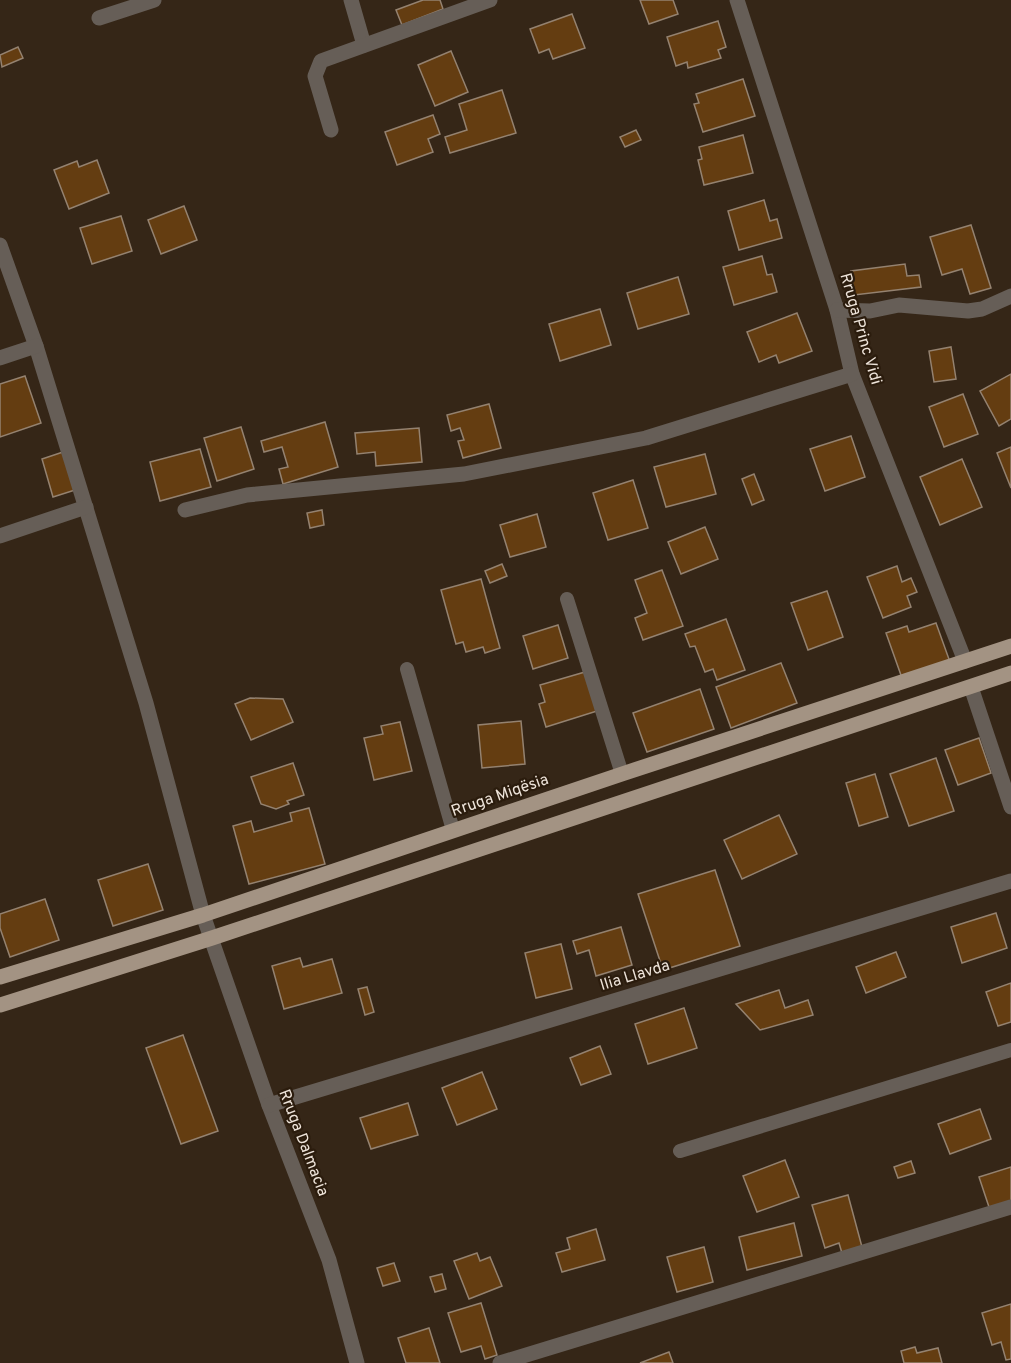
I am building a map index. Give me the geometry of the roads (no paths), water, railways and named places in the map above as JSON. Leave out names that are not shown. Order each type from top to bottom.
[{"type":"main road","name":"Rruga Miqësia","points":[[0,977],[203,915],[1011,646]]},
{"type":"main road","points":[[0,1005],[212,938],[1011,674]]},
{"type":"street","points":[[99,18],[154,0]]},
{"type":"street","points":[[351,0],[364,45]]},
{"type":"street","points":[[331,130],[315,76],[321,61],[490,0]]},
{"type":"street","name":"Rruga Princ Vidi","points":[[737,0],[837,310],[852,374],[965,661]]},
{"type":"street","name":"Rruga Dalmacia","points":[[0,244],[36,346],[146,703],[203,915],[269,1105],[329,1260],[357,1363]]},
{"type":"street","points":[[837,310],[870,311],[899,305],[968,311],[982,309],[1011,296]]},
{"type":"street","points":[[0,358],[36,346]]},
{"type":"street","points":[[185,510],[248,495],[464,474],[646,438],[852,374]]},
{"type":"street","points":[[0,536],[86,507]]},
{"type":"street","points":[[971,687],[1008,785],[1011,807]]},
{"type":"street","name":"Ilia Llavda","points":[[269,1105],[1011,881]]},
{"type":"street","points":[[500,1363],[1011,1207]]},
{"type":"lane","points":[[567,599],[622,774]]},
{"type":"lane","points":[[407,669],[453,830]]},
{"type":"lane","points":[[680,1151],[1011,1050]]}]
